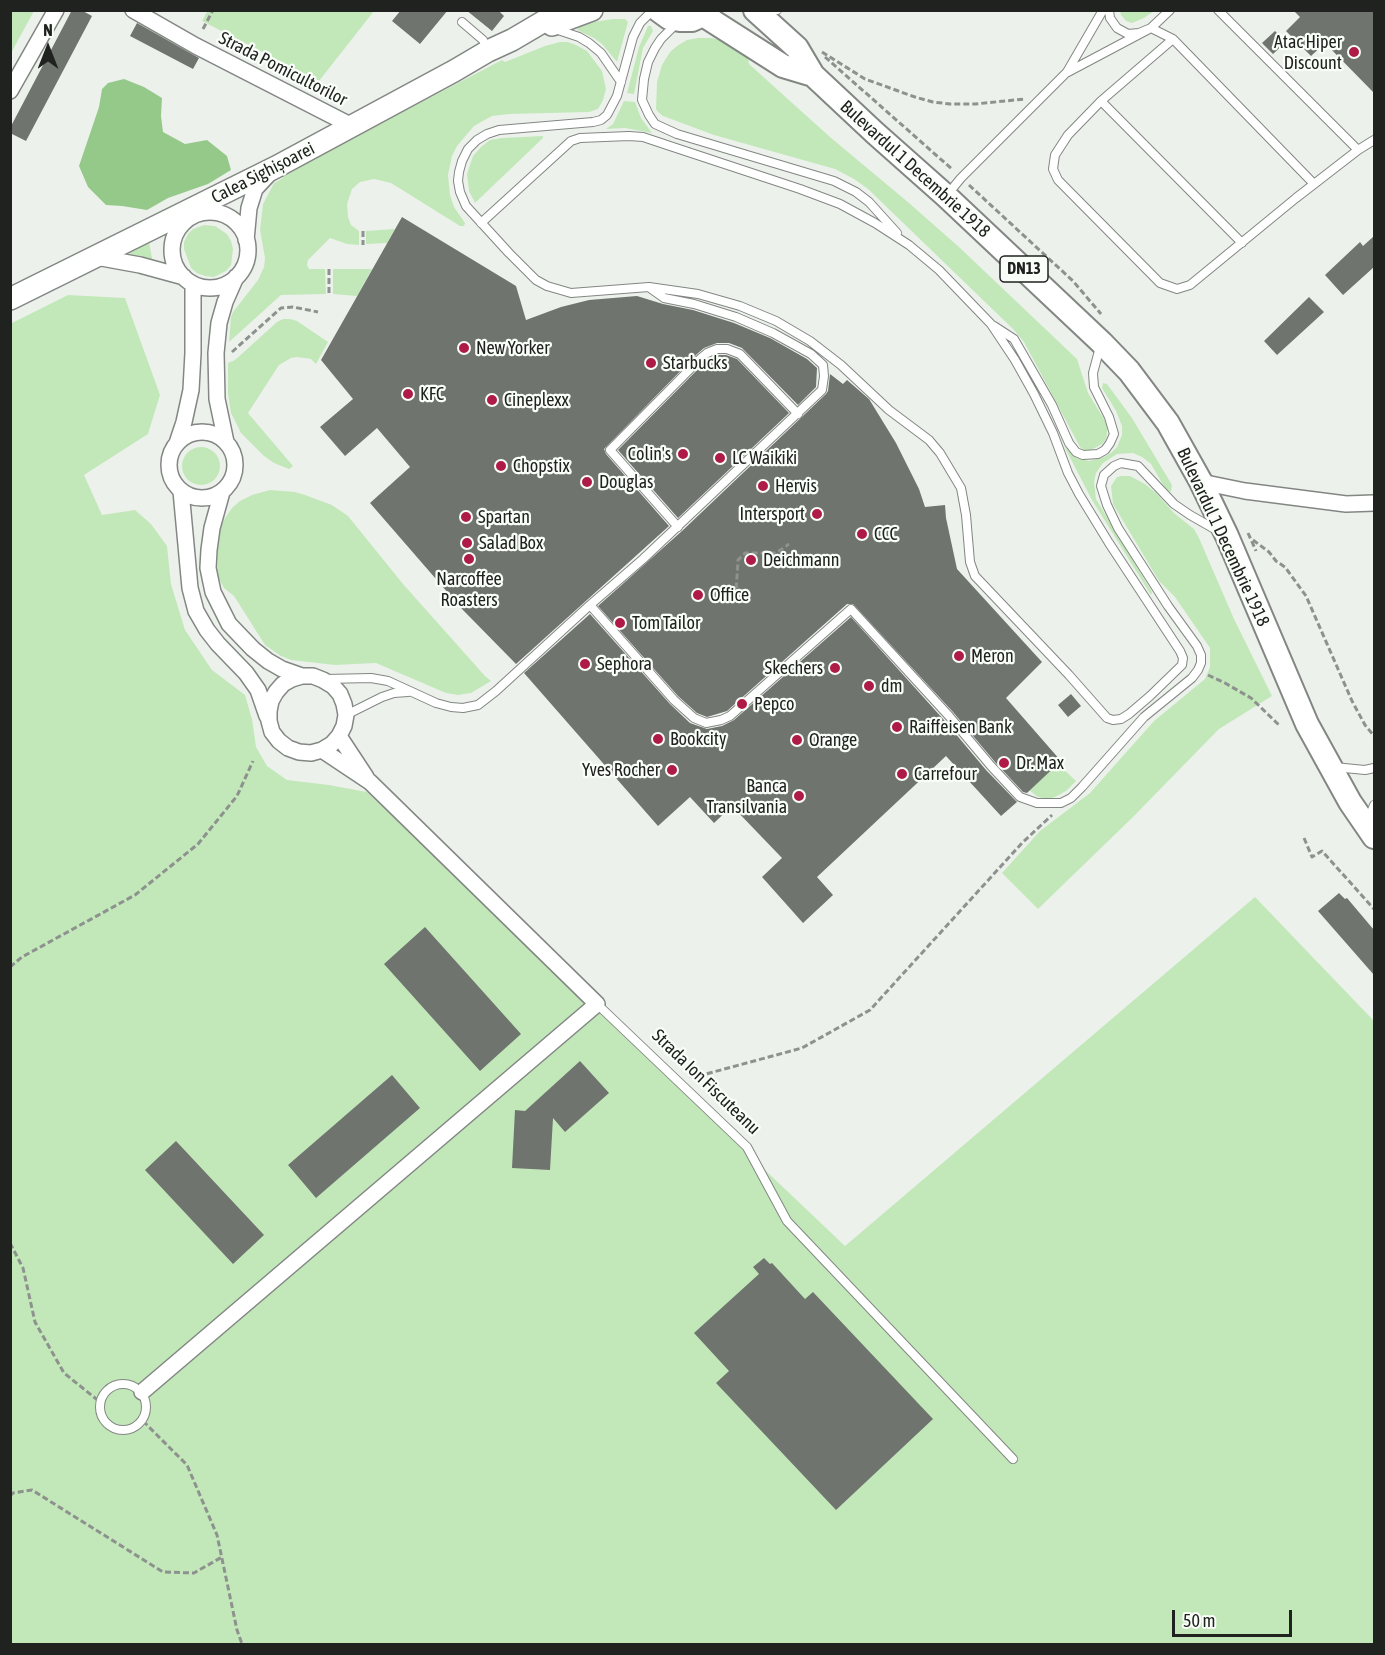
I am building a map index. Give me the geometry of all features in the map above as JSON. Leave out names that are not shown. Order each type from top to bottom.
[{"type":"main road","name":"Calea Sighișoarei","points":[[512,40],[563,10]]},
{"type":"main road","name":"Calea Sighișoarei","points":[[10,299],[96,256],[193,212],[550,19],[592,10]]},
{"type":"main road","points":[[656,10],[669,18],[680,20]]},
{"type":"main road","name":"Bulevardul 1 Decembrie 1918","points":[[763,12],[797,48],[813,75],[946,196],[1129,371],[1168,423],[1201,483],[1227,536],[1307,724],[1350,802],[1372,822]]},
{"type":"main road","name":"Bulevardul 1 Decembrie 1918","points":[[680,20],[692,20],[706,13],[783,66],[813,75]]},
{"type":"street","name":"Strada Pomicultorilor","points":[[133,10],[196,46],[352,126]]},
{"type":"street","points":[[10,91],[52,12]]},
{"type":"street","points":[[246,240],[249,208],[255,189],[276,167]]},
{"type":"street","points":[[96,256],[140,265],[188,280],[204,287],[215,287],[226,284],[242,270],[248,250],[242,230],[226,216],[193,212],[178,228],[174,238],[173,259],[177,268],[188,280],[193,353],[191,390],[177,443]]},
{"type":"street","points":[[236,277],[219,323],[216,353],[218,399],[226,442],[235,462],[234,473],[222,492],[212,528],[208,568],[213,592],[230,624],[253,649],[282,669],[302,676]]},
{"type":"street","points":[[222,492],[212,497],[191,497],[174,483],[169,474],[168,463],[171,452],[185,436],[206,433],[226,442]]},
{"type":"street","points":[[1201,483],[1346,504],[1374,503]]},
{"type":"street","points":[[181,491],[190,588],[196,611],[207,630],[258,690],[272,732],[288,748],[299,752],[311,753],[322,750],[339,736],[344,726],[345,704],[340,694],[324,680],[313,676],[302,676],[283,684],[276,692],[268,711],[269,721]]},
{"type":"street","name":"Strada Ion Fiscuteanu","points":[[339,736],[370,782]]},
{"type":"street","name":"Strada Ion Fiscuteanu","points":[[322,750],[370,782],[597,1004]]},
{"type":"street","points":[[142,1392],[597,1004]]},
{"type":"lane","points":[[656,10],[640,23],[633,37],[617,96],[610,110],[601,120],[499,130],[487,134],[468,149],[462,161],[458,181],[466,206],[536,279],[560,291],[578,293],[649,287],[698,294],[740,306],[776,321],[810,341],[841,365],[889,410],[929,440],[940,453],[961,488],[970,562],[975,576],[1069,675],[1103,715],[1113,720],[1121,719],[1169,678],[1182,665],[1183,658],[1079,494],[1068,473],[1053,433],[1015,360],[991,324],[939,270],[909,245],[869,202],[856,192],[834,181],[677,134],[655,124],[642,100],[648,62],[661,39],[680,20]]},
{"type":"lane","points":[[946,196],[1066,72],[1103,10]]},
{"type":"lane","points":[[1109,10],[1110,18],[1117,28],[1128,34],[1139,33],[1151,28],[1173,39],[1314,184]]},
{"type":"lane","points":[[1066,72],[1151,28],[1170,10]]},
{"type":"lane","points":[[1218,10],[1358,150]]},
{"type":"lane","points":[[550,19],[601,52],[621,82]]},
{"type":"lane","points":[[462,22],[483,40],[488,51]]},
{"type":"lane","points":[[1173,39],[1101,101],[1068,135],[1055,155],[1053,169],[1058,180],[1160,283],[1177,289],[1190,285],[1314,184],[1374,140]]},
{"type":"lane","points":[[1101,101],[1242,243]]},
{"type":"lane","points":[[481,223],[567,144],[580,138],[629,136],[643,137],[840,204],[909,245]]},
{"type":"lane","points":[[875,223],[876,210]]},
{"type":"lane","points":[[324,680],[371,678],[388,681],[409,692],[451,707],[463,708],[478,705],[678,527],[822,390],[825,376],[823,365],[811,354],[736,317],[694,304],[664,298],[649,287]]},
{"type":"lane","points":[[991,324],[1014,339],[1052,405],[1069,443],[1076,452],[1083,455],[1098,454],[1105,450],[1113,434],[1109,417],[1094,387],[1093,373],[1102,343]]},
{"type":"lane","points":[[678,527],[610,450],[701,358],[717,350],[727,349],[740,354],[798,414]]},
{"type":"lane","points":[[590,605],[674,700],[694,718],[706,723],[730,716],[851,609],[1020,796],[1029,801],[1044,804],[1061,803],[1071,798],[1105,763],[1144,717],[1192,678],[1198,670],[1201,659],[1197,646],[1168,606],[1107,506],[1101,486],[1104,475],[1121,463],[1138,466],[1174,504],[1227,536]]},
{"type":"lane","points":[[346,715],[382,697],[409,692]]},
{"type":"lane","points":[[1330,766],[1365,770],[1374,768]]},
{"type":"lane","name":"Strada Ion Fiscuteanu","points":[[597,1004],[747,1147],[787,1221],[1013,1459]]},
{"type":"lane","points":[[115,1384],[130,1384],[142,1392],[147,1406],[143,1421],[131,1430],[116,1430],[104,1422],[99,1408],[103,1393],[115,1384]]},
{"type":"path","points":[[203,29],[213,10]]},
{"type":"path","points":[[887,110],[818,50],[865,79],[933,102],[975,104],[1041,97]]},
{"type":"path","points":[[363,231],[363,244]]},
{"type":"path","points":[[329,269],[329,294]]},
{"type":"path","points":[[227,353],[232,352],[281,308],[293,307],[318,312]]},
{"type":"path","points":[[1252,539],[1285,567],[1306,596],[1352,701],[1365,725],[1374,735]]},
{"type":"path","points":[[726,602],[736,593],[738,560],[745,553],[776,553],[789,544]]},
{"type":"path","points":[[1198,670],[1225,682],[1251,698],[1280,726]]},
{"type":"path","points":[[10,967],[31,952],[135,895],[198,844],[237,796],[252,761]]},
{"type":"path","points":[[681,1077],[706,1074],[802,1048],[870,1011],[1022,843],[1071,798]]},
{"type":"path","points":[[1304,838],[1312,857],[1322,851],[1374,909]]},
{"type":"path","points":[[10,1243],[23,1268],[35,1322],[64,1373],[100,1402]]},
{"type":"path","points":[[143,1421],[186,1465],[217,1535],[242,1644]]},
{"type":"path","points":[[10,1496],[13,1493],[32,1490],[163,1572],[194,1573],[222,1557]]},
{"type":"green space","points":[[208,10],[374,11],[319,81],[202,21]]},
{"type":"green space","points":[[1120,10],[1154,11],[1132,23],[1126,21]]},
{"type":"green space","points":[[10,11],[34,11],[11,53]]},
{"type":"green space","points":[[625,19],[628,22],[617,62],[602,44],[577,30],[579,27],[594,22]]},
{"type":"green space","points":[[648,26],[651,26],[653,31],[643,48],[634,94],[627,93],[639,47]]},
{"type":"green space","points":[[712,38],[726,42],[748,58],[749,64],[830,137],[959,247],[1077,359],[1088,393],[1107,424],[1106,439],[1102,444],[1091,450],[1083,450],[1080,447],[1024,342],[868,189],[835,169],[714,135],[663,116],[658,112],[656,109],[657,82],[662,65],[677,46],[687,40]]},
{"type":"green space","points":[[560,42],[568,42],[587,51],[602,71],[606,89],[598,109],[589,112],[492,116],[474,126],[457,146],[452,156],[448,175],[450,195],[454,207],[465,223],[464,226],[460,226],[391,183],[374,179],[360,182],[352,189],[347,204],[351,225],[359,231],[359,245],[347,244],[330,238],[308,260],[309,269],[325,269],[326,294],[281,295],[229,342],[233,312],[258,280],[264,267],[265,258],[260,230],[263,204],[274,183],[283,178],[282,175],[502,60],[505,62]]},
{"type":"green space","points":[[124,79],[162,98],[163,132],[185,144],[207,140],[227,156],[231,170],[208,184],[168,198],[147,210],[106,205],[88,187],[79,166],[99,107],[102,89],[108,83]]},
{"type":"green space","points":[[624,101],[635,102],[641,118],[652,133],[625,128],[606,129],[613,124]]},
{"type":"green space","points":[[543,136],[475,203],[469,191],[467,174],[473,156],[481,147],[490,140]]},
{"type":"green space","points":[[204,225],[215,226],[227,234],[233,249],[231,265],[226,271],[214,277],[197,273],[191,268],[184,249],[184,242],[188,234],[193,229]]},
{"type":"green space","points":[[395,229],[387,243],[366,244],[366,231]]},
{"type":"green space","points":[[149,242],[153,263],[123,257]]},
{"type":"green space","points":[[333,269],[372,269],[357,296],[333,294]]},
{"type":"green space","points":[[68,295],[125,298],[160,395],[148,434],[84,475],[102,515],[135,510],[151,524],[167,546],[171,584],[185,630],[212,670],[245,695],[252,719],[256,747],[267,766],[287,780],[367,792],[845,1246],[1255,897],[1374,1021],[1374,1644],[11,1644],[10,324]]},
{"type":"green space","points":[[283,319],[297,321],[328,342],[316,364],[311,359],[297,357],[279,365],[248,413],[293,466],[289,469],[264,456],[241,433],[231,413],[228,394],[228,363],[235,360]]},
{"type":"green space","points":[[1103,383],[1107,384],[1132,418],[1172,485],[1171,492],[1166,490],[1151,464],[1133,453],[1117,454],[1103,463],[1096,473],[1094,482],[1096,499],[1152,592],[1151,595],[1092,500],[1064,446],[1077,458],[1089,461],[1104,457],[1117,447],[1122,435],[1122,426],[1102,388]]},
{"type":"green space","points":[[201,447],[214,453],[220,466],[214,479],[201,485],[188,479],[182,466],[188,453]]},
{"type":"green space","points":[[1130,476],[1145,484],[1194,529],[1234,619],[1272,696],[1219,729],[1038,909],[1002,873],[1040,831],[1090,793],[1154,721],[1205,679],[1210,667],[1210,648],[1175,597],[1159,581],[1113,504],[1111,486],[1117,477]]},
{"type":"green space","points":[[270,490],[305,495],[332,505],[348,516],[403,584],[491,681],[471,693],[458,695],[446,693],[376,663],[335,665],[291,660],[265,645],[234,596],[224,588],[217,573],[220,529],[225,518],[240,501]]},
{"type":"green space","points":[[1058,764],[1076,781],[1066,791],[1048,799],[1038,797],[1029,790]]},
{"type":"building","points":[[72,10],[81,10],[92,16],[26,141],[10,133],[10,128]]},
{"type":"building","points":[[401,10],[448,10],[420,44],[392,21]]},
{"type":"building","points":[[466,10],[498,10],[504,16],[492,31]]},
{"type":"building","name":"Atac Hiper Discount","points":[[1293,10],[1374,10],[1374,93],[1325,43],[1311,56],[1286,31],[1300,17]]},
{"type":"building","points":[[137,23],[199,58],[193,69],[130,36]]},
{"type":"building","points":[[1275,31],[1286,42],[1273,54],[1262,43]]},
{"type":"building","points":[[402,217],[516,286],[526,320],[561,307],[589,300],[637,296],[734,323],[770,338],[807,359],[817,368],[816,387],[798,405],[742,348],[729,343],[717,343],[704,348],[697,354],[604,449],[669,526],[516,664],[462,609],[370,503],[410,467],[377,428],[345,456],[320,427],[353,399],[321,360]]},
{"type":"building","points":[[1374,236],[1374,267],[1343,295],[1325,275],[1360,242],[1363,246]]},
{"type":"building","points":[[1309,297],[1324,312],[1277,355],[1264,341]]},
{"type":"building","points":[[718,355],[737,359],[789,413],[678,518],[618,450],[705,362]]},
{"type":"building","points":[[830,374],[843,384],[847,380],[869,399],[896,443],[919,489],[925,507],[945,505],[957,569],[1042,662],[1006,698],[1061,761],[1027,793],[1023,792],[995,762],[953,712],[853,604],[847,604],[727,711],[707,717],[697,713],[678,696],[598,606],[682,531],[826,394]]},
{"type":"building","points":[[590,614],[670,704],[690,723],[707,729],[722,726],[734,720],[851,617],[1017,802],[1001,816],[946,756],[817,877],[833,895],[803,923],[762,877],[782,858],[732,806],[714,823],[690,797],[658,826],[524,673]]},
{"type":"building","points":[[1071,694],[1081,706],[1068,717],[1058,705]]},
{"type":"building","points":[[1339,893],[1345,899],[1347,898],[1374,930],[1374,975],[1318,911]]},
{"type":"building","points":[[425,927],[521,1034],[480,1071],[384,964]]},
{"type":"building","points":[[580,1061],[609,1093],[565,1132],[553,1118],[550,1170],[512,1168],[515,1110],[525,1111]]},
{"type":"building","points":[[392,1075],[420,1108],[316,1198],[288,1165]]},
{"type":"building","points":[[176,1141],[264,1235],[233,1264],[145,1170]]},
{"type":"building","points":[[764,1258],[770,1264],[772,1263],[805,1299],[813,1292],[933,1419],[836,1510],[716,1383],[729,1371],[694,1333],[759,1274],[753,1267]]},
{"type":"place","name":"Atac Hiper Discount","points":[[1354,52]]},
{"type":"place","name":"New Yorker","points":[[464,348]]},
{"type":"place","name":"Starbucks","points":[[651,363]]},
{"type":"place","name":"KFC","points":[[408,394]]},
{"type":"place","name":"Cineplexx","points":[[492,400]]},
{"type":"place","name":"Colin's","points":[[683,454]]},
{"type":"place","name":"LC Waikiki","points":[[720,458]]},
{"type":"place","name":"Chopstix","points":[[501,466]]},
{"type":"place","name":"Douglas","points":[[587,482]]},
{"type":"place","name":"Hervis","points":[[763,486]]},
{"type":"place","name":"Intersport","points":[[817,514]]},
{"type":"place","name":"Spartan","points":[[466,517]]},
{"type":"place","name":"CCC","points":[[862,534]]},
{"type":"place","name":"Salad Box","points":[[467,543]]},
{"type":"place","name":"Narcoffee Roasters","points":[[469,559]]},
{"type":"place","name":"Deichmann","points":[[751,560]]},
{"type":"place","name":"Office","points":[[698,595]]},
{"type":"place","name":"Tom Tailor","points":[[620,623]]},
{"type":"place","name":"Meron","points":[[959,656]]},
{"type":"place","name":"Sephora","points":[[585,664]]},
{"type":"place","name":"Skechers","points":[[835,668]]},
{"type":"place","name":"dm","points":[[869,686]]},
{"type":"place","name":"Pepco","points":[[742,704]]},
{"type":"place","name":"Raiffeisen Bank","points":[[897,727]]},
{"type":"place","name":"Bookcity","points":[[658,739]]},
{"type":"place","name":"Orange","points":[[797,740]]},
{"type":"place","name":"Dr. Max","points":[[1004,763]]},
{"type":"place","name":"Yves Rocher","points":[[672,770]]},
{"type":"place","name":"Carrefour","points":[[902,774]]},
{"type":"place","name":"Banca Transilvania","points":[[799,796]]}]
